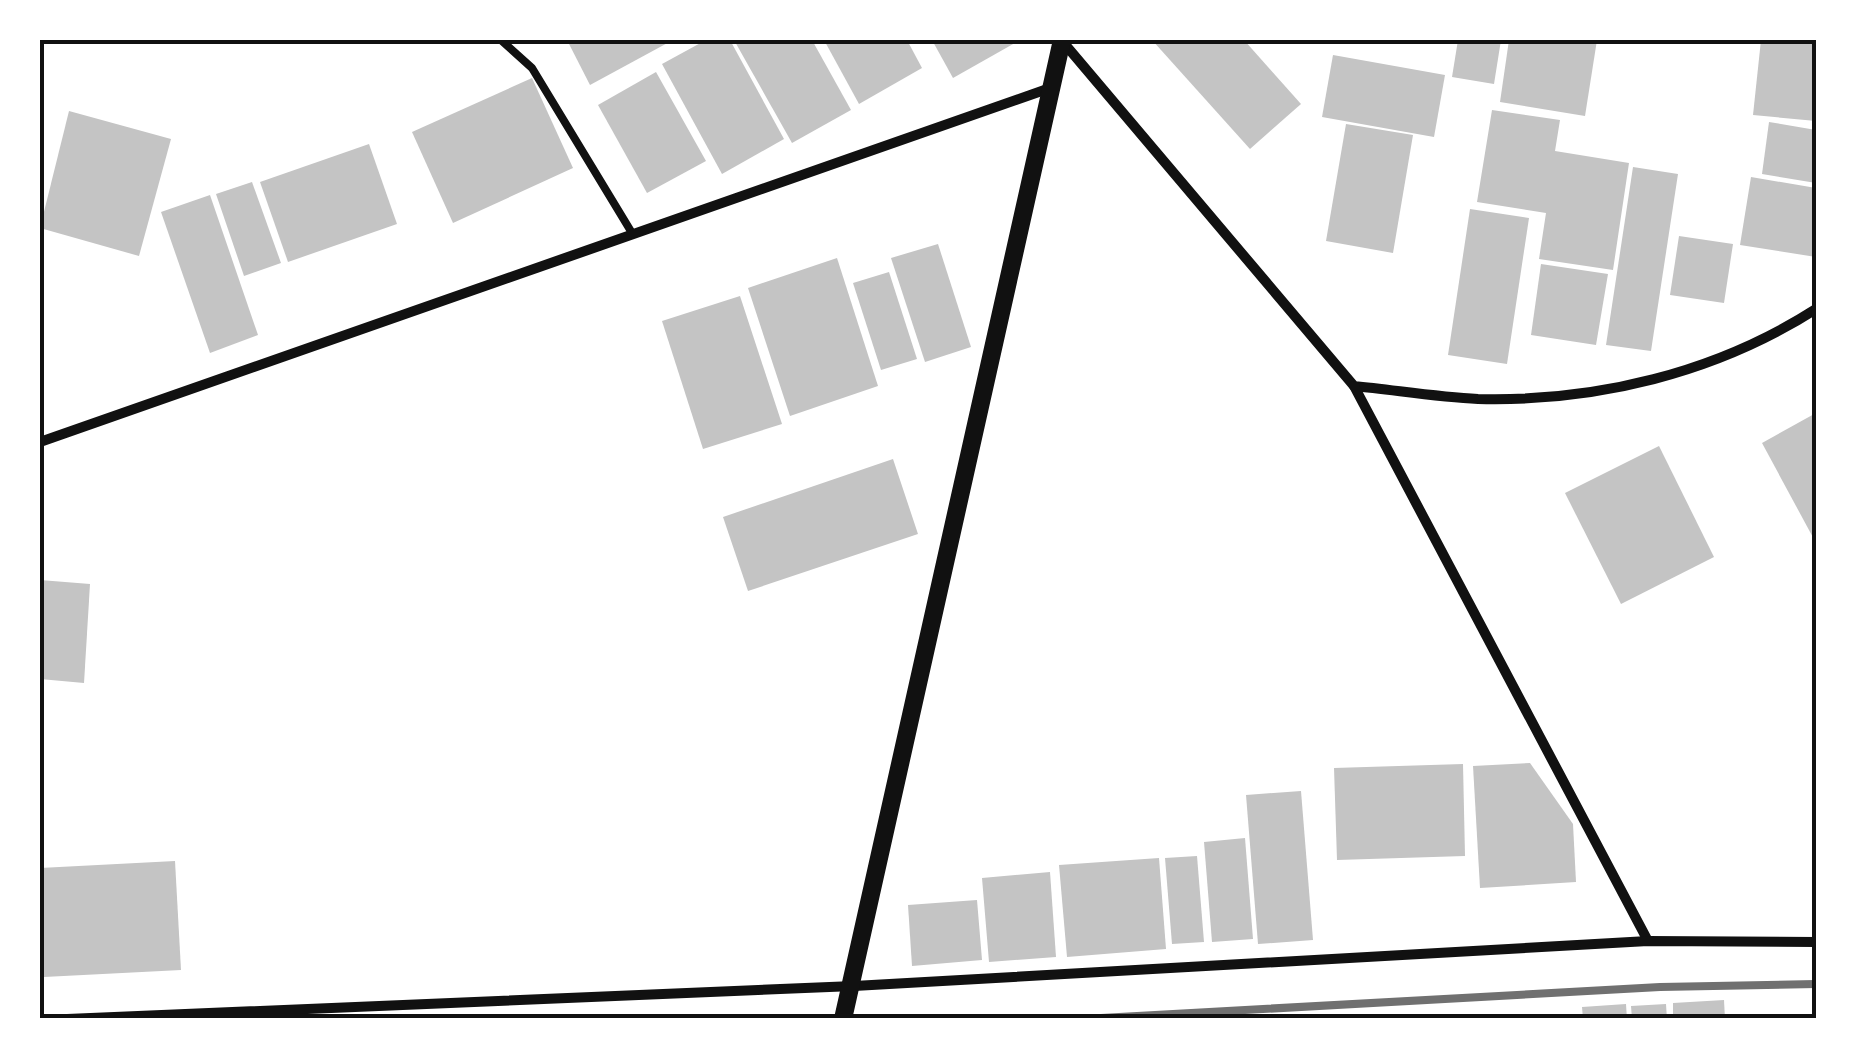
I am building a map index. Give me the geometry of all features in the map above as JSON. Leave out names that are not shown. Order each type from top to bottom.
[{"type":"street","points":[[844,1019],[1062,41]]},
{"type":"street","points":[[1062,41],[1354,386],[1648,941]]},
{"type":"street","points":[[40,442],[1054,87]]},
{"type":"street","points":[[1354,386],[1478,399],[1589,393],[1712,364],[1816,309]]},
{"type":"street","points":[[67,1019],[854,986],[1648,941],[1816,942]]},
{"type":"lane","points":[[502,40],[532,68],[632,232]]},
{"type":"building","points":[[567,40],[673,40],[590,85]]},
{"type":"building","points":[[706,40],[730,40],[784,139],[722,174],[662,64]]},
{"type":"building","points":[[734,40],[812,40],[851,110],[792,143]]},
{"type":"building","points":[[824,40],[907,40],[922,68],[859,104]]},
{"type":"building","points":[[932,40],[1020,40],[953,78]]},
{"type":"building","points":[[1152,40],[1244,40],[1301,104],[1250,149]]},
{"type":"building","points":[[1458,40],[1501,40],[1494,84],[1452,77]]},
{"type":"building","points":[[1509,40],[1597,40],[1585,116],[1500,102]]},
{"type":"building","points":[[1761,40],[1816,40],[1816,121],[1753,115]]},
{"type":"building","points":[[1333,55],[1445,75],[1434,137],[1322,117]]},
{"type":"building","points":[[656,72],[706,161],[647,193],[598,105]]},
{"type":"building","points":[[532,78],[573,168],[453,223],[412,132]]},
{"type":"building","points":[[1492,110],[1560,120],[1555,151],[1629,163],[1613,270],[1539,259],[1546,213],[1477,202]]},
{"type":"building","points":[[69,111],[171,139],[139,256],[40,228]]},
{"type":"building","points":[[1769,122],[1816,130],[1816,183],[1762,174]]},
{"type":"building","points":[[1346,124],[1413,135],[1393,253],[1326,241]]},
{"type":"building","points":[[369,144],[397,224],[288,262],[260,182]]},
{"type":"building","points":[[1633,167],[1678,174],[1651,351],[1606,345]]},
{"type":"building","points":[[1751,177],[1816,188],[1816,257],[1740,245]]},
{"type":"building","points":[[252,182],[281,263],[244,276],[216,194]]},
{"type":"building","points":[[210,195],[258,335],[210,353],[161,212]]},
{"type":"building","points":[[1470,209],[1529,218],[1507,364],[1448,355]]},
{"type":"building","points":[[1679,236],[1733,244],[1724,303],[1670,295]]},
{"type":"building","points":[[938,244],[971,347],[925,362],[891,258]]},
{"type":"building","points":[[837,258],[878,386],[790,416],[748,288]]},
{"type":"building","points":[[1541,264],[1608,274],[1596,345],[1531,335]]},
{"type":"building","points":[[889,272],[917,359],[881,370],[853,283]]},
{"type":"building","points":[[740,296],[782,424],[703,449],[662,321]]},
{"type":"building","points":[[1816,413],[1816,543],[1762,443]]},
{"type":"building","points":[[1659,446],[1714,557],[1621,604],[1565,493]]},
{"type":"building","points":[[893,459],[918,534],[748,591],[723,517]]},
{"type":"building","points":[[40,580],[90,584],[84,683],[40,679]]},
{"type":"building","points":[[1530,763],[1573,824],[1576,882],[1480,888],[1473,766]]},
{"type":"building","points":[[1463,764],[1465,856],[1337,860],[1334,768]]},
{"type":"building","points":[[1301,791],[1313,940],[1258,944],[1246,795]]},
{"type":"building","points":[[1245,838],[1253,939],[1212,942],[1204,842]]},
{"type":"building","points":[[1197,856],[1204,942],[1172,944],[1165,858]]},
{"type":"building","points":[[1159,858],[1166,949],[1067,957],[1059,865]]},
{"type":"building","points":[[175,861],[181,970],[44,977],[40,868]]},
{"type":"building","points":[[1050,872],[1056,957],[989,962],[982,878]]},
{"type":"building","points":[[977,900],[982,960],[912,966],[908,905]]},
{"type":"building","points":[[1724,1000],[1725,1019],[1673,1019],[1673,1003]]},
{"type":"building","points":[[1626,1004],[1627,1019],[1583,1019],[1582,1007]]},
{"type":"building","points":[[1666,1004],[1667,1019],[1632,1019],[1631,1006]]},
{"type":"railway","points":[[1083,1019],[1660,987],[1816,984]]}]
